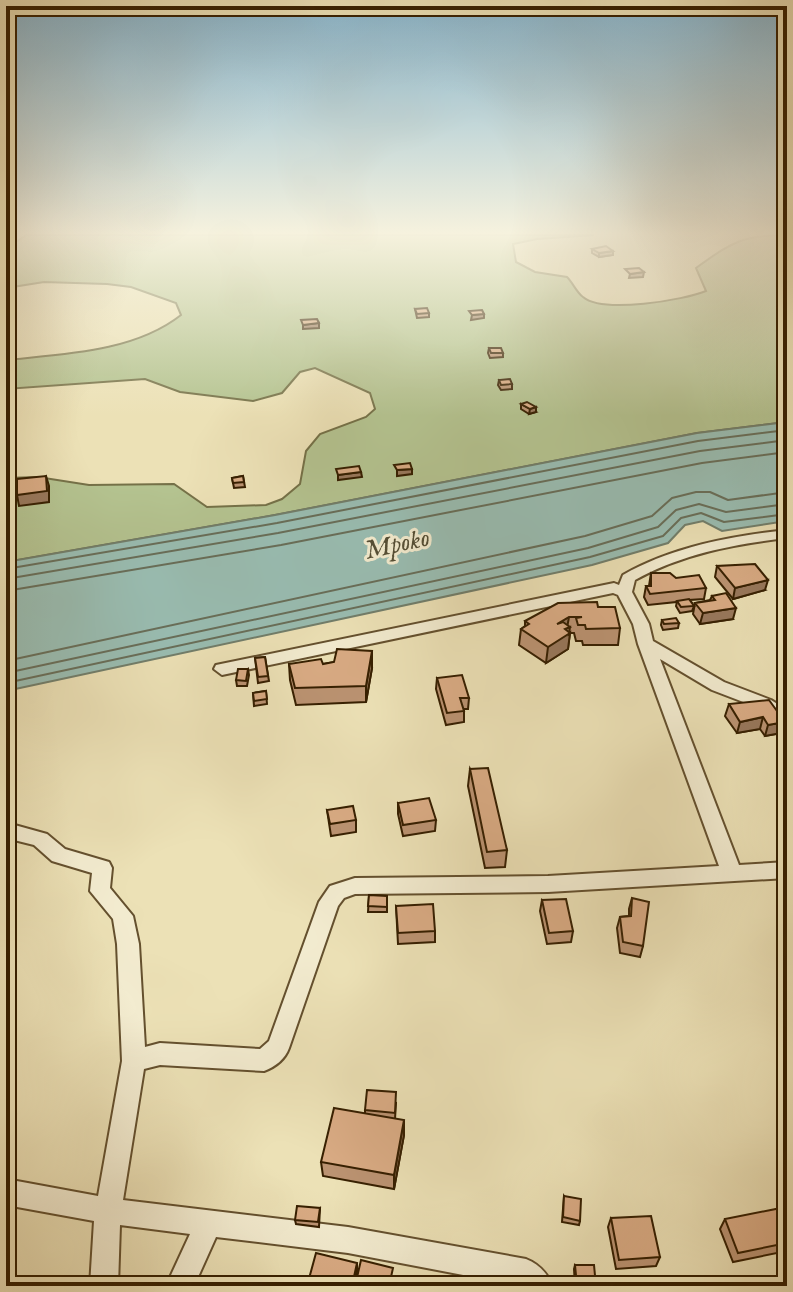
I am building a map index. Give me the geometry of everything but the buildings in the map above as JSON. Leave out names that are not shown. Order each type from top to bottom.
[{"type":"street","points":[[624,592],[628,578],[654,562],[725,547],[737,541],[787,534]]},
{"type":"street","points":[[222,669],[614,588],[624,592],[641,624],[732,873]]},
{"type":"street","points":[[646,644],[718,686],[765,704],[787,718]]},
{"type":"street","points":[[11,832],[40,839],[59,855],[102,868],[100,891],[123,916],[128,944],[134,1061],[108,1211],[104,1286]]},
{"type":"street","points":[[134,1061],[160,1054],[264,1060],[278,1048],[329,902],[337,892],[355,886],[548,884],[787,870]]},
{"type":"street","points":[[6,1192],[108,1211],[348,1240],[526,1272],[539,1286]]},
{"type":"street","points":[[180,1286],[208,1224]]},
{"type":"green space","points":[[154,295],[582,295],[593,302],[625,305],[690,295],[787,295],[787,422],[697,433],[275,515],[6,562],[6,478],[38,477],[89,485],[174,484],[207,507],[266,505],[282,499],[300,484],[306,451],[320,434],[366,417],[375,409],[370,393],[315,368],[300,372],[282,393],[253,401],[180,392],[145,379],[6,389],[6,360],[98,349],[142,337],[181,315],[176,303]]},
{"type":"water","name":"Mpoko","points":[[787,422],[787,521],[722,531],[703,521],[685,525],[668,543],[592,565],[6,691],[6,562],[275,515],[697,433]]}]
